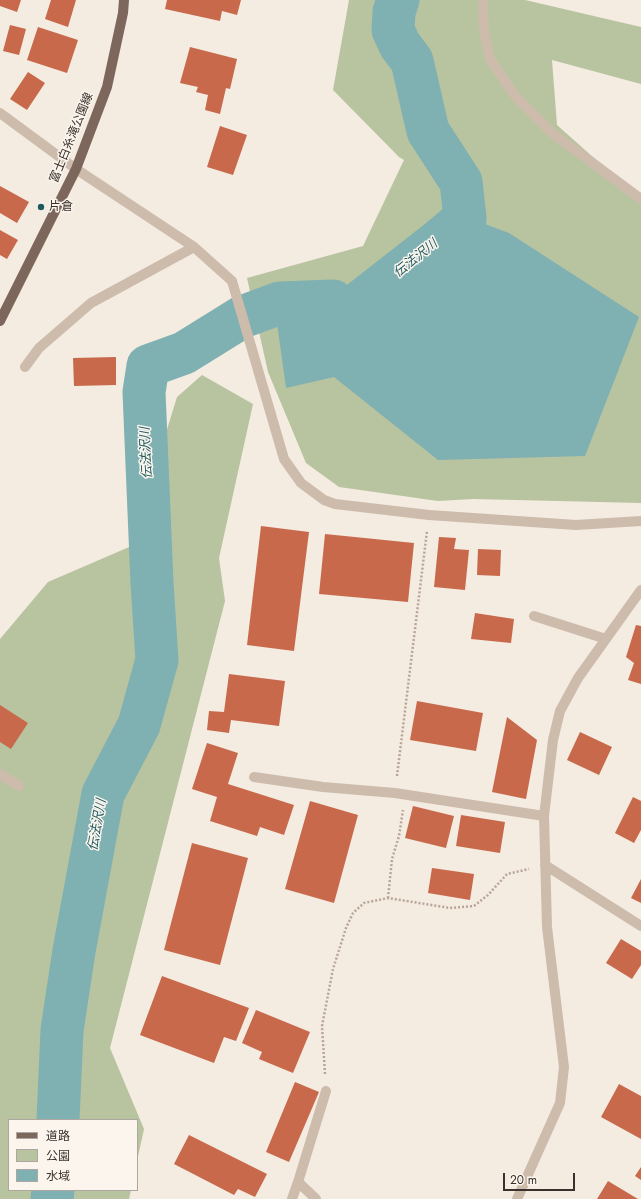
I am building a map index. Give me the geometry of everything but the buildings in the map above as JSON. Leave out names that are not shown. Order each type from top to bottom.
[{"type":"main road","name":"富士白糸滝公園線","points":[[0,321],[76,169],[107,87],[123,13],[124,0]]},
{"type":"street","points":[[483,0],[484,31],[490,59],[516,97],[551,132],[641,199]]},
{"type":"street","points":[[0,113],[76,169],[194,247],[232,281],[284,459],[301,483],[324,500],[335,504],[429,515],[576,525],[641,521]]},
{"type":"street","points":[[24,367],[39,348],[91,303],[194,247]]},
{"type":"street","points":[[517,1199],[560,1103],[564,1067],[547,927],[544,816],[552,740],[560,711],[578,678],[641,590]]},
{"type":"street","points":[[534,616],[606,639]]},
{"type":"street","points":[[0,774],[19,786]]},
{"type":"street","points":[[254,777],[323,787],[401,793],[544,816]]},
{"type":"street","points":[[545,865],[641,926]]},
{"type":"street","points":[[292,1199],[326,1091]]},
{"type":"street","points":[[298,1182],[316,1199]]},
{"type":"path","points":[[388,898],[392,859],[399,836],[401,793],[429,515]]},
{"type":"path","points":[[326,1091],[322,1026],[333,969],[346,928],[353,913],[364,903],[388,898],[450,908],[474,906],[488,895],[507,874],[545,865]]},
{"type":"green space","points":[[349,0],[525,0],[641,27],[641,84],[552,60],[557,125],[641,200],[641,503],[473,499],[438,501],[339,487],[306,463],[268,372],[247,278],[363,246],[404,160],[399,157],[333,90]]},
{"type":"green space","points":[[202,375],[253,404],[219,558],[225,601],[110,1048],[144,1129],[138,1156],[138,1119],[8,1119],[8,1191],[131,1191],[129,1199],[0,1199],[0,639],[48,582],[150,538],[148,491],[177,397]]},
{"type":"water","points":[[439,213],[461,215],[509,233],[639,317],[585,456],[438,460],[334,377],[286,388],[272,287],[343,288]]},
{"type":"waterway","name":"伝法沢川","points":[[398,0],[394,12],[393,30],[400,45],[412,61],[428,131],[461,182],[465,218],[422,255]]},
{"type":"waterway","name":"伝法沢川","points":[[58,1119],[62,1030],[74,951],[103,794],[139,725],[157,660],[152,583],[144,392],[148,366],[184,353],[242,317],[280,303],[333,301]]},
{"type":"waterway","name":"伝法沢川","points":[[52,1199],[53,1191]]},
{"type":"place","name":"片倉","points":[[41,207]]}]
